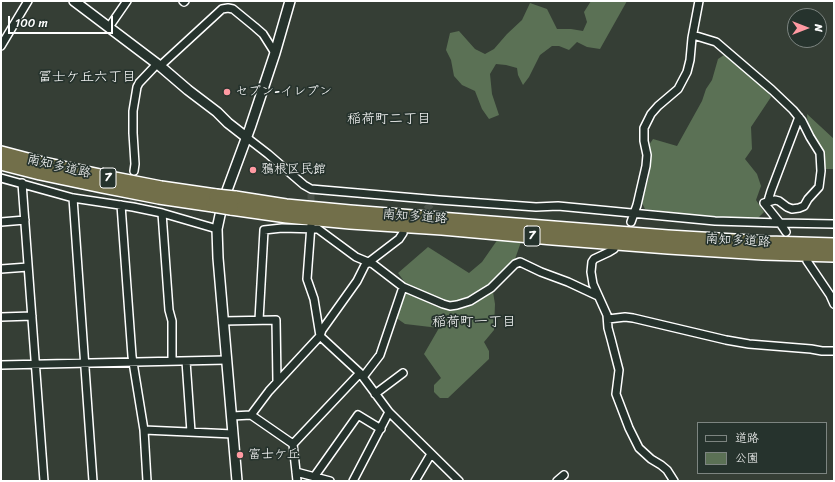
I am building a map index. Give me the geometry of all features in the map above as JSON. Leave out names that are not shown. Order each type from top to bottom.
[{"type":"highway","name":"南知多道路","points":[[1,153],[40,163],[233,203],[286,216],[607,243],[763,253],[834,255]]},
{"type":"highway","name":"南知多道路","points":[[1,163],[40,173],[159,198],[215,200]]},
{"type":"highway","name":"南知多道路","points":[[233,203],[668,237],[834,245]]},
{"type":"street","points":[[1,46],[28,1]]},
{"type":"street","points":[[74,1],[159,65],[217,112],[228,123],[268,154],[311,192],[536,208],[558,206],[715,221],[834,224]]},
{"type":"street","points":[[109,27],[127,1]]},
{"type":"street","points":[[237,481],[226,360],[217,229],[226,193],[276,53],[290,1]]},
{"type":"street","points":[[631,222],[638,205],[646,166],[647,155],[644,141],[644,128],[650,114],[678,89],[685,77],[689,66],[699,1]]},
{"type":"street","points":[[134,171],[135,153],[133,111],[137,87],[159,65],[222,9],[233,9],[264,34],[276,53]]},
{"type":"street","points":[[693,35],[716,42],[772,90],[799,117],[820,154],[821,171],[819,187],[804,206],[800,208],[792,208],[787,207],[779,201],[768,201]]},
{"type":"street","points":[[786,232],[764,203],[768,201],[799,117]]},
{"type":"street","points":[[1,178],[73,198],[162,213],[217,229]]},
{"type":"street","points":[[22,184],[44,481]]},
{"type":"street","points":[[73,198],[93,481]]},
{"type":"street","points":[[121,205],[133,362],[144,430],[147,481]]},
{"type":"street","points":[[162,213],[169,310],[172,321],[172,361]]},
{"type":"street","points":[[1,222],[25,220]]},
{"type":"street","points":[[311,226],[307,279],[314,300],[320,336],[361,375],[390,412],[459,481]]},
{"type":"street","points":[[259,320],[264,230],[282,228],[311,226],[318,229],[347,252],[373,264],[403,287],[450,306],[470,300],[486,291],[520,262],[598,296]]},
{"type":"street","points":[[251,415],[269,390],[320,336],[322,330],[357,281],[365,265],[399,239],[403,233]]},
{"type":"street","points":[[614,249],[596,257],[592,262],[591,278],[608,319],[608,328],[619,370],[616,394],[629,428],[640,448],[651,459],[661,465],[674,481]]},
{"type":"street","points":[[807,261],[830,295],[834,304]]},
{"type":"street","points":[[1,269],[28,267]]},
{"type":"street","points":[[293,444],[380,355],[403,287]]},
{"type":"street","points":[[1,317],[32,316]]},
{"type":"street","points":[[608,319],[625,317],[633,318],[749,344],[834,352]]},
{"type":"street","points":[[223,321],[276,320],[277,382]]},
{"type":"street","points":[[1,365],[226,360]]},
{"type":"street","points":[[186,361],[191,432]]},
{"type":"street","points":[[375,394],[403,373]]},
{"type":"street","points":[[353,481],[390,412]]},
{"type":"street","points":[[232,416],[251,415],[293,444],[297,481]]},
{"type":"street","points":[[314,477],[358,415],[381,429]]},
{"type":"street","points":[[144,430],[233,434]]},
{"type":"street","points":[[415,481],[431,454]]},
{"type":"street","points":[[296,472],[330,481]]},
{"type":"street","points":[[557,481],[564,475]]},
{"type":"green space","points":[[591,1],[627,1],[600,49],[587,47],[577,42],[569,50],[559,46],[552,46],[540,55],[529,77],[523,85],[518,75],[517,68],[496,64],[490,74],[492,94],[499,115],[489,119],[482,109],[475,91],[462,85],[454,76],[451,60],[446,50],[450,33],[459,31],[475,49],[485,54],[494,49],[522,20],[530,3],[547,9],[557,29],[583,31],[587,22],[584,12]]},
{"type":"green space","points":[[724,55],[765,88],[771,97],[751,127],[752,149],[745,159],[757,174],[761,186],[756,200],[764,212],[758,218],[704,217],[645,209],[642,203],[649,176],[649,145],[653,139],[677,146],[712,80],[718,59]]},
{"type":"green space","points":[[807,114],[834,139],[834,169],[824,169],[824,154],[808,127]]},
{"type":"green space","points":[[498,239],[521,242],[515,259],[488,287],[493,292],[495,304],[494,330],[484,342],[489,351],[489,359],[448,398],[440,398],[434,392],[434,385],[441,378],[424,354],[439,328],[405,324],[395,317],[406,284],[398,273],[428,247],[469,273],[482,262]]},
{"type":"tunnel","points":[[133,207],[134,171]]},
{"type":"tunnel","points":[[311,194],[311,210]]},
{"type":"tunnel","points":[[419,217],[435,200]]},
{"type":"place","name":"セブン-イレブン","points":[[227,92]]},
{"type":"place","name":"鴉根区民館","points":[[253,170]]},
{"type":"place","name":"富士ケ丘","points":[[240,455]]},
{"type":"district","name":"冨士ケ丘六丁目","points":[[87,77]]},
{"type":"district","name":"稲荷町二丁目","points":[[389,119]]},
{"type":"district","name":"稲荷町一丁目","points":[[474,322]]}]
